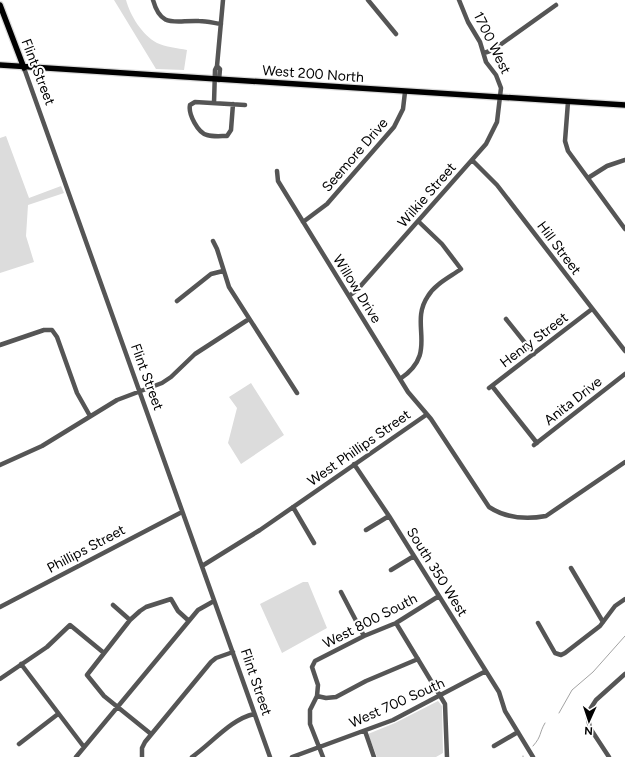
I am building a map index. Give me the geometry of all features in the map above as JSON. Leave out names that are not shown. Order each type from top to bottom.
[{"type":"main road","name":"Flint Street","points":[[0,5],[24,68]]},
{"type":"main road","name":"West 200 North","points":[[0,65],[24,68],[625,105]]},
{"type":"street","points":[[153,0],[156,10],[167,21],[175,23],[200,21],[221,24]]},
{"type":"street","points":[[214,103],[223,0]]},
{"type":"street","points":[[368,0],[396,34]]},
{"type":"street","name":"1700 West","points":[[459,0],[468,22],[480,42],[486,62],[500,83],[501,98]]},
{"type":"street","points":[[484,53],[493,50],[556,5]]},
{"type":"street","name":"Flint Street","points":[[24,68],[270,757]]},
{"type":"street","name":"Seemore Drive","points":[[303,222],[327,204],[394,127],[403,109],[405,92]]},
{"type":"street","name":"Wilkie Street","points":[[349,296],[357,290],[486,144],[495,130],[500,114],[501,98]]},
{"type":"street","points":[[233,104],[231,130],[229,135],[217,136],[203,134],[189,111],[190,105],[195,102],[233,104],[245,105]]},
{"type":"street","points":[[568,102],[566,146],[570,155],[625,229]]},
{"type":"street","name":"Hill Street","points":[[472,160],[497,185],[625,351]]},
{"type":"street","points":[[588,178],[607,166],[625,160]]},
{"type":"street","name":"Willow Drive","points":[[277,171],[278,181],[303,222],[400,378],[426,415]]},
{"type":"street","points":[[400,378],[410,371],[419,360],[422,312],[427,297],[432,290],[461,269],[442,244],[418,222]]},
{"type":"street","points":[[213,241],[218,248],[223,271],[229,287],[297,393]]},
{"type":"street","points":[[177,301],[211,274],[223,271]]},
{"type":"street","name":"Henry Street","points":[[522,424],[491,387],[592,309]]},
{"type":"street","points":[[0,465],[42,446],[117,400],[167,380],[195,354],[249,319]]},
{"type":"street","points":[[506,319],[534,354]]},
{"type":"street","points":[[0,345],[44,330],[52,330],[57,337],[77,393],[90,416]]},
{"type":"street","name":"Anita Drive","points":[[522,424],[536,444],[625,374]]},
{"type":"street","name":"West Phillips Street","points":[[202,566],[293,507],[426,415],[431,419],[488,507],[499,514],[513,517],[535,518],[546,516],[625,462]]},
{"type":"street","name":"South 350 West","points":[[354,464],[389,516],[499,692],[505,711],[533,757]]},
{"type":"street","points":[[293,507],[314,543]]},
{"type":"street","name":"Phillips Street","points":[[0,607],[182,512]]},
{"type":"street","points":[[366,530],[389,516]]},
{"type":"street","points":[[391,570],[414,556]]},
{"type":"street","points":[[571,568],[603,622]]},
{"type":"street","points":[[341,592],[364,636]]},
{"type":"street","name":"West 800 South","points":[[317,696],[318,685],[312,667],[315,661],[364,636],[396,623],[439,596]]},
{"type":"street","points":[[151,734],[104,696],[86,675],[130,620],[146,607],[171,599],[178,611],[189,621]]},
{"type":"street","points":[[538,623],[556,653],[561,655],[603,622],[609,612],[623,600]]},
{"type":"street","points":[[76,757],[198,610],[214,601]]},
{"type":"street","points":[[113,604],[130,620]]},
{"type":"street","points":[[396,623],[441,696],[446,711],[447,757]]},
{"type":"street","points":[[0,679],[47,647],[70,625],[104,653]]},
{"type":"street","points":[[142,757],[142,748],[151,734],[216,658],[233,652]]},
{"type":"street","points":[[323,757],[310,724],[309,717],[310,710],[317,696],[326,698],[336,697],[418,659]]},
{"type":"street","points":[[21,664],[84,747]]},
{"type":"street","name":"West 700 South","points":[[292,757],[393,720],[486,671]]},
{"type":"street","points":[[609,757],[590,728],[587,714],[596,700],[625,674]]},
{"type":"street","points":[[19,744],[58,714]]},
{"type":"street","points":[[195,756],[236,721],[254,714]]},
{"type":"street","points":[[365,731],[374,757]]},
{"type":"street","points":[[494,746],[518,732]]},
{"type":"shaded area","points":[[114,0],[126,0],[130,12],[137,24],[146,35],[157,43],[164,46],[187,50],[184,70],[156,69]]},
{"type":"shaded area","points":[[6,136],[29,198],[61,186],[64,193],[28,205],[26,236],[34,262],[0,273],[0,138]]},
{"type":"shaded area","points":[[251,383],[284,435],[241,464],[228,443],[237,408],[229,397]]},
{"type":"shaded area","points":[[303,582],[308,582],[327,628],[282,653],[260,604]]},
{"type":"shaded area","points":[[438,701],[442,706],[443,753],[436,757],[377,757],[368,734],[395,723]]},
{"type":"waterway","points":[[559,713],[572,690],[593,672],[625,636]]},
{"type":"waterway","points":[[533,746],[538,740],[545,723]]}]
